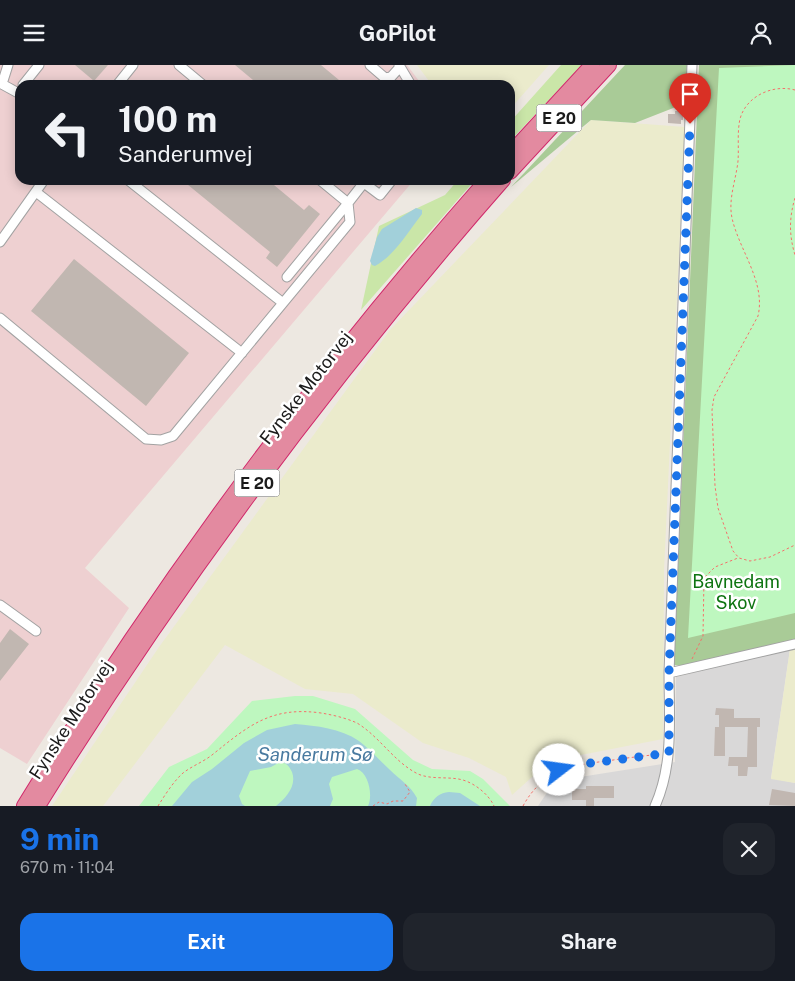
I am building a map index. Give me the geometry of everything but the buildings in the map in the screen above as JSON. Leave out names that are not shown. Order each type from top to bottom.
[{"type":"highway","name":"E 20","points":[[515,149],[592,65]]},
{"type":"highway","name":"E 20","points":[[515,167],[609,65]]},
{"type":"highway","name":"Fynske Motorvej","points":[[24,806],[144,620],[241,484],[404,275],[483,185]]},
{"type":"highway","name":"Fynske Motorvej","points":[[38,806],[149,635],[251,491],[357,353],[437,255],[499,185]]},
{"type":"street","points":[[8,65],[1,84],[15,88]]},
{"type":"street","points":[[28,80],[39,65]]},
{"type":"street","points":[[121,80],[133,65]]},
{"type":"street","points":[[179,65],[198,80]]},
{"type":"street","points":[[370,65],[385,78],[391,77],[400,66],[408,80]]},
{"type":"street","points":[[655,806],[665,777],[669,753],[669,673],[692,65]]},
{"type":"street","points":[[0,242],[41,185]]},
{"type":"street","points":[[134,185],[283,303]]},
{"type":"street","points":[[0,318],[146,439],[161,440],[173,436],[350,222],[348,203],[326,185]]},
{"type":"street","points":[[287,277],[362,185]]},
{"type":"street","points":[[369,185],[380,195],[388,185]]},
{"type":"street","points":[[36,192],[242,353]]},
{"type":"street","points":[[0,605],[36,631]]},
{"type":"street","points":[[669,673],[795,644]]},
{"type":"path","points":[[795,89],[779,88],[754,98],[745,108],[740,119],[738,161],[730,205],[732,219],[758,289],[760,306],[758,316],[714,397],[712,410],[715,486],[718,508],[733,551],[739,558],[750,561],[770,557],[795,545]]},
{"type":"path","points":[[795,198],[790,213],[790,233],[795,255]]},
{"type":"path","points":[[688,668],[703,636],[704,577],[715,567],[739,558]]},
{"type":"path","points":[[158,806],[183,773],[209,757],[247,727],[287,711],[333,715],[356,723],[380,741],[409,769],[421,775],[464,780],[490,798],[494,806]]},
{"type":"path","points":[[523,806],[537,787],[559,770],[576,765],[669,753]]},
{"type":"path","points":[[373,806],[382,801],[387,804],[393,801],[402,801],[410,792],[405,784]]},
{"type":"shaded area","points":[[0,65],[407,65],[418,80],[15,80],[15,185],[410,185],[85,568],[129,608],[27,764],[0,748]]},
{"type":"shaded area","points":[[790,649],[771,778],[795,783],[795,806],[538,806],[555,781],[675,762],[676,677]]},
{"type":"green space","points":[[417,65],[549,65],[515,103],[515,80],[428,80]]},
{"type":"green space","points":[[561,65],[582,65],[515,136],[515,116]]},
{"type":"green space","points":[[625,65],[687,65],[686,103],[635,123],[591,120],[515,183]]},
{"type":"green space","name":"Bavnedam Skov","points":[[699,65],[795,65],[795,639],[694,667],[674,665]]},
{"type":"green space","name":"Bavnedam Skov","points":[[795,65],[795,613],[688,638],[719,68]]},
{"type":"green space","points":[[591,120],[685,127],[664,570],[663,739],[550,761],[512,795],[506,777],[469,758],[423,743],[353,694],[305,689],[225,645],[103,806],[52,806],[159,647],[390,330]]},
{"type":"green space","points":[[454,185],[471,185],[361,310],[379,226],[445,195]]},
{"type":"green space","points":[[795,648],[795,783],[771,779],[790,649]]},
{"type":"green space","points":[[313,696],[355,709],[413,760],[432,769],[470,771],[483,779],[510,806],[139,806],[169,767],[207,749],[252,701]]},
{"type":"water","points":[[416,208],[422,210],[422,214],[401,243],[389,256],[375,266],[372,265],[370,261],[377,237],[382,229]]},
{"type":"water","name":"Sanderum Sø","points":[[295,724],[336,730],[359,741],[405,783],[417,798],[416,806],[368,806],[370,797],[369,785],[361,771],[357,769],[332,777],[329,784],[333,799],[330,806],[276,806],[287,795],[293,782],[290,768],[280,762],[271,767],[250,771],[239,796],[242,804],[245,806],[172,806],[192,782],[212,769],[244,743],[267,730]]},
{"type":"water","points":[[449,792],[460,793],[480,806],[430,806],[438,796]]},
{"type":"route","points":[[559,770],[576,765],[669,753],[669,673],[690,124]]}]
